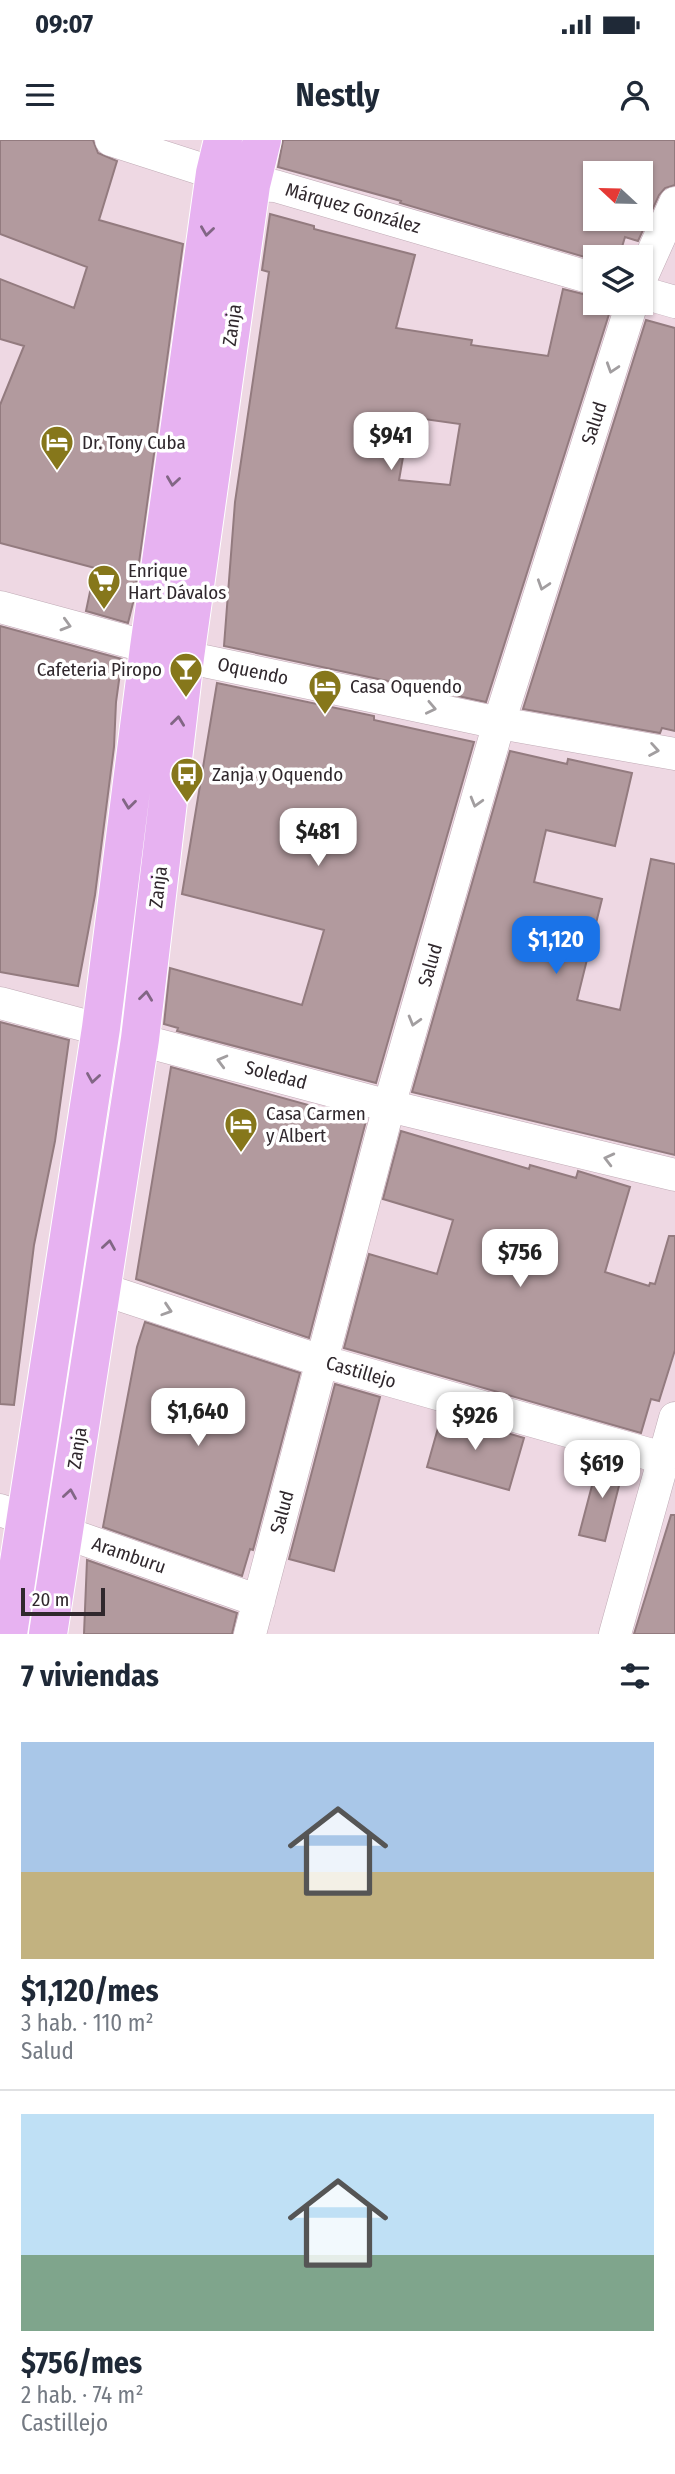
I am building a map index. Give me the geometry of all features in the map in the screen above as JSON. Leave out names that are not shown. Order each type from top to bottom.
[{"type":"main road","name":"Zanja","points":[[8,1634],[13,1514],[251,186],[262,140]]},
{"type":"main road","name":"Zanja","points":[[48,1634],[140,1039],[167,653],[219,157]]},
{"type":"street","name":"Márquez González","points":[[111,140],[219,157],[251,186],[275,186],[583,276]]},
{"type":"street","points":[[653,252],[675,203]]},
{"type":"street","points":[[653,296],[675,302]]},
{"type":"street","name":"Salud","points":[[250,1634],[389,1106],[499,723],[628,315]]},
{"type":"street","name":"Oquendo","points":[[0,607],[167,653],[499,723],[675,754]]},
{"type":"street","name":"Soledad","points":[[0,1003],[389,1106],[675,1175]]},
{"type":"street","name":"Castillejo","points":[[102,1289],[321,1361],[663,1458]]},
{"type":"street","points":[[615,1634],[675,1418]]},
{"type":"street","name":"Aramburu","points":[[13,1514],[259,1601]]},
{"type":"building","points":[[0,140],[93,140],[98,153],[117,161],[99,220],[183,244],[134,599],[128,623],[86,611],[95,568],[0,543],[0,405],[24,346],[0,339],[0,279],[74,308],[87,267],[0,234]]},
{"type":"building","points":[[283,140],[675,140],[675,185],[665,188],[653,208],[653,161],[583,161],[583,231],[643,231],[638,241],[625,237],[623,245],[583,245],[583,256],[400,203],[401,201],[278,167]]},
{"type":"building","points":[[270,214],[314,226],[314,229],[415,255],[396,328],[472,340],[471,345],[548,356],[563,289],[583,294],[583,315],[609,315],[486,702],[224,646],[235,502],[269,272],[262,270]],"holes":[[[410,417],[460,424],[450,485],[399,480]]]},
{"type":"building","points":[[646,320],[675,328],[675,731],[662,728],[660,733],[523,709]]},
{"type":"building","points":[[0,626],[122,659],[95,895],[78,986],[0,972]]},
{"type":"building","points":[[217,683],[374,716],[374,720],[474,742],[376,1083],[177,1031],[178,1028],[164,1024],[170,968],[302,1005],[324,930],[182,894]]},
{"type":"building","points":[[510,751],[567,764],[568,759],[632,773],[615,846],[546,830],[534,882],[602,899],[577,1000],[620,1010],[651,859],[675,864],[675,1155],[412,1092]]},
{"type":"building","points":[[0,1022],[69,1040],[55,1141],[34,1245],[14,1405],[0,1404]]},
{"type":"building","points":[[171,1067],[366,1121],[309,1338],[136,1279]]},
{"type":"building","points":[[401,1131],[529,1169],[530,1165],[576,1178],[578,1171],[630,1187],[605,1272],[649,1286],[650,1283],[655,1284],[669,1236],[675,1236],[675,1350],[659,1401],[651,1399],[641,1433],[344,1348],[369,1254],[437,1274],[453,1220],[383,1199]]},
{"type":"building","points":[[145,1322],[300,1373],[253,1550],[250,1549],[242,1576],[103,1527],[137,1347]]},
{"type":"building","points":[[335,1384],[380,1397],[334,1571],[289,1559]]},
{"type":"building","points":[[442,1414],[524,1438],[509,1490],[427,1467]]},
{"type":"building","points":[[599,1459],[624,1466],[605,1541],[579,1535]]},
{"type":"building","points":[[671,1515],[675,1515],[675,1634],[634,1634]]},
{"type":"building","points":[[87,1560],[237,1613],[232,1634],[84,1634]]},
{"type":"place","name":"Dr. Tony Cuba","points":[[57,472]]},
{"type":"place","name":"Enrique Hart Dávalos","points":[[104,611]]},
{"type":"place","name":"Cafeteria Piropo","points":[[186,699]]},
{"type":"place","name":"Casa Oquendo","points":[[325,716]]},
{"type":"place","name":"Zanja y Oquendo","points":[[187,804]]},
{"type":"place","name":"Casa Carmen y Albert","points":[[241,1154]]}]
